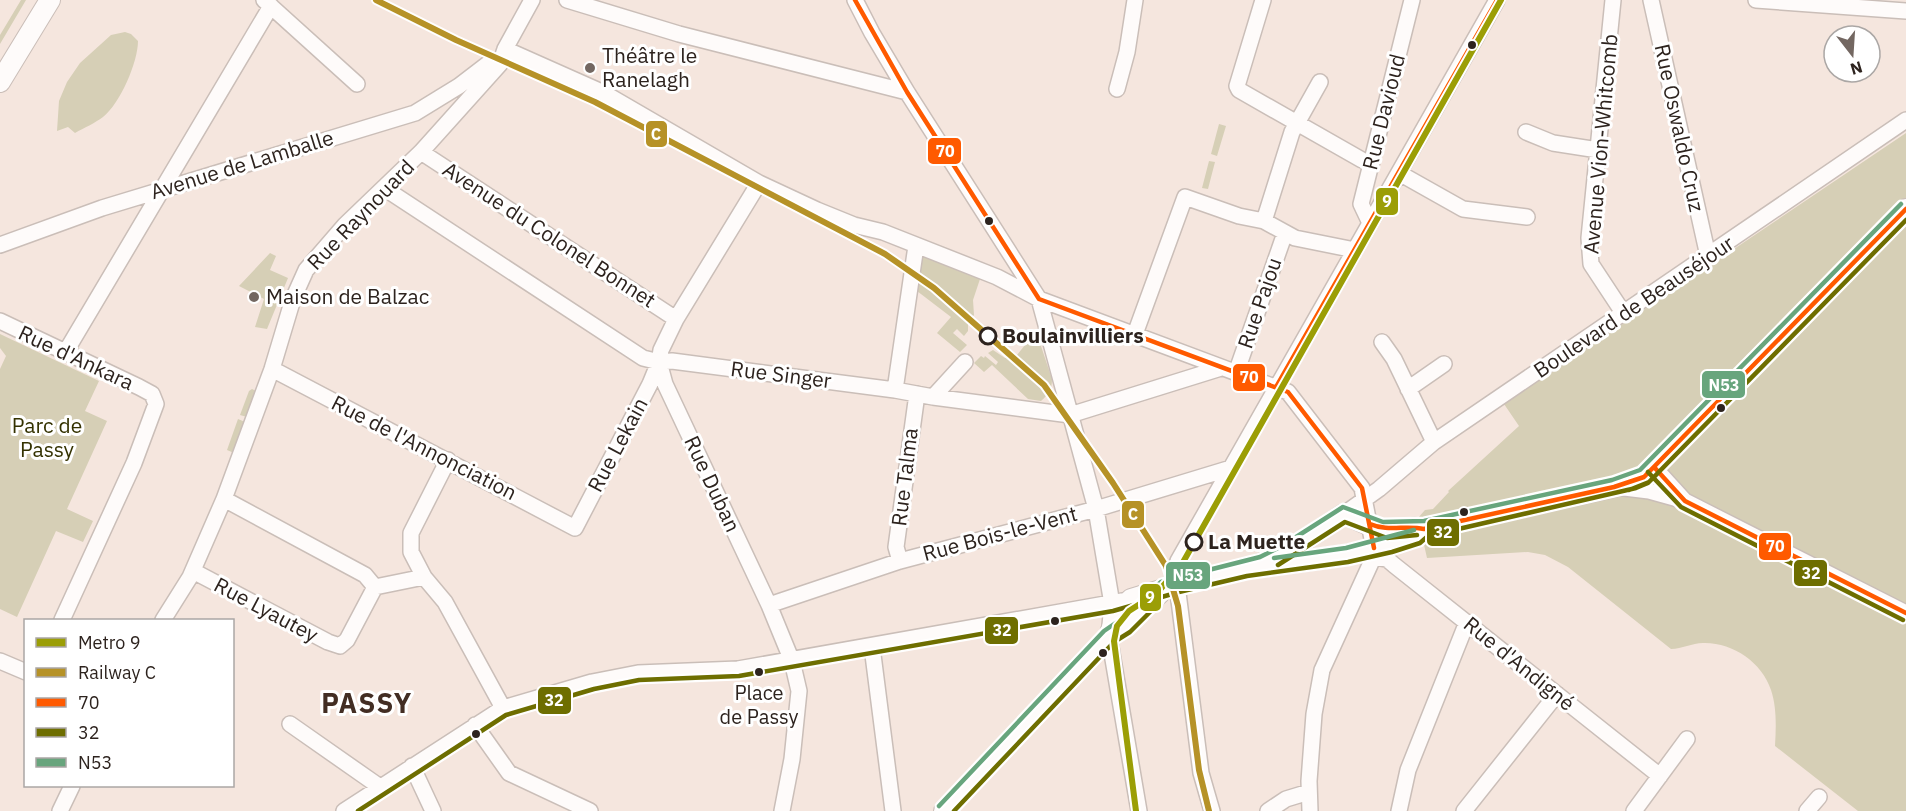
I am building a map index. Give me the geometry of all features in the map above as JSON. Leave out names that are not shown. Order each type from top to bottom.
[{"type":"main road","points":[[0,82],[50,0]]},
{"type":"main road","points":[[1246,569],[1279,556],[1344,514],[1395,531],[1415,526],[1424,529],[1614,487],[1644,477],[1906,209]]},
{"type":"main road","points":[[1109,636],[1117,614],[1131,599],[1246,569],[1375,552],[1418,536],[1424,529]]},
{"type":"main road","points":[[944,811],[1109,636],[1125,626],[1171,587]]},
{"type":"street","points":[[532,0],[505,49],[604,93],[759,183],[826,214],[854,225],[883,232],[997,278],[1039,299],[1288,392],[1362,488],[1375,552],[1322,670],[1314,714],[1310,811]]},
{"type":"street","points":[[567,0],[679,34],[907,92]]},
{"type":"street","points":[[855,0],[907,92],[1039,299],[1096,509],[1112,604],[1109,636],[1139,811]]},
{"type":"street","points":[[1117,88],[1127,52],[1135,0]]},
{"type":"street","points":[[1263,0],[1237,86],[1239,90],[1362,160],[1372,162]]},
{"type":"street","name":"Rue Davioud","points":[[1370,223],[1361,204],[1412,0]]},
{"type":"street","points":[[1212,811],[1201,773],[1171,587],[1178,561],[1497,0]]},
{"type":"street","name":"Avenue Vion-Whitcomb","points":[[1613,0],[1589,238],[1591,264],[1624,314]]},
{"type":"street","name":"Rue Oswaldo Cruz","points":[[1651,0],[1708,256]]},
{"type":"street","points":[[1756,0],[1906,11]]},
{"type":"street","points":[[65,352],[267,3],[357,84]]},
{"type":"street","name":"Avenue de Lamballe","points":[[0,245],[102,208],[415,113],[485,73],[505,49]]},
{"type":"street","name":"Rue Raynouard","points":[[164,619],[193,571],[224,499],[272,369],[293,299],[306,270],[345,225],[421,152],[485,73]]},
{"type":"street","points":[[1264,221],[1292,132],[1320,82]]},
{"type":"street","name":"Boulevard de Beauséjour","points":[[1344,514],[1366,500],[1434,442],[1906,120]]},
{"type":"street","points":[[1526,132],[1552,143],[1598,150]]},
{"type":"street","name":"Avenue du Colonel Bonnet","points":[[421,152],[676,319]]},
{"type":"street","points":[[1399,172],[1463,209],[1527,217]]},
{"type":"street","name":"Rue Lekain","points":[[575,528],[650,384],[661,350],[676,319],[759,183]]},
{"type":"street","name":"Rue Singer","points":[[384,188],[643,358],[659,362],[672,361],[1071,415],[1221,368]]},
{"type":"street","points":[[1135,334],[1185,196],[1239,216],[1264,221],[1295,238],[1354,250]]},
{"type":"street","name":"Rue Pajou","points":[[1236,374],[1285,233]]},
{"type":"street","points":[[895,390],[916,246]]},
{"type":"street","name":"Rue d'Ankara","points":[[0,321],[152,394],[156,405],[137,456],[63,619]]},
{"type":"street","points":[[1382,342],[1394,359],[1434,442]]},
{"type":"street","name":"Rue Duban","points":[[659,362],[665,384],[770,605]]},
{"type":"street","points":[[933,397],[965,362]]},
{"type":"street","points":[[1408,389],[1444,364]]},
{"type":"street","name":"Rue de l'Annonciation","points":[[272,369],[575,528]]},
{"type":"street","name":"Rue Talma","points":[[900,561],[896,547],[916,394]]},
{"type":"street","points":[[448,460],[411,533],[411,552],[424,577],[445,602],[503,708]]},
{"type":"street","points":[[1654,467],[1685,501]]},
{"type":"street","name":"Rue Bois-le-Vent","points":[[770,605],[900,561],[1096,509],[1231,468]]},
{"type":"street","points":[[1614,487],[1648,491],[1685,501],[1906,613]]},
{"type":"street","points":[[224,499],[365,574],[375,587],[424,577]]},
{"type":"street","name":"Rue d'Andigné","points":[[1375,552],[1467,622],[1660,776]]},
{"type":"street","name":"Rue Lyautey","points":[[193,571],[328,642],[340,646],[347,640],[375,587]]},
{"type":"street","points":[[344,811],[503,708],[591,682],[638,673],[738,669],[792,661],[1131,599]]},
{"type":"street","points":[[770,605],[792,661],[799,691],[792,759],[782,811]]},
{"type":"street","points":[[1399,811],[1408,770],[1467,622]]},
{"type":"street","points":[[872,647],[893,811]]},
{"type":"street","points":[[0,661],[24,671]]},
{"type":"street","points":[[1464,811],[1557,694]]},
{"type":"street","points":[[291,724],[380,787]]},
{"type":"street","points":[[475,725],[509,773],[590,811]]},
{"type":"street","points":[[1634,811],[1687,739]]},
{"type":"street","points":[[412,766],[433,811]]},
{"type":"street","points":[[60,811],[72,787]]},
{"type":"street","points":[[1268,811],[1286,799],[1309,792]]},
{"type":"street","points":[[1807,811],[1819,797]]},
{"type":"green space","points":[[21,0],[26,0],[0,44],[0,35]]},
{"type":"green space","points":[[125,32],[138,41],[137,50],[127,82],[116,103],[103,117],[75,133],[68,127],[57,131],[59,101],[67,82],[80,63],[111,35]]},
{"type":"green space","points":[[1219,124],[1226,126],[1217,156],[1211,154]]},
{"type":"green space","points":[[1906,133],[1906,811],[1858,811],[1775,746],[1775,711],[1767,680],[1753,663],[1735,650],[1725,646],[1699,643],[1671,649],[1568,567],[1545,555],[1528,552],[1427,558],[1418,518],[1425,510],[1433,509],[1448,491],[1519,426],[1504,404]]},
{"type":"green space","points":[[1209,161],[1215,162],[1208,189],[1202,188]]},
{"type":"green space","points":[[270,253],[276,256],[270,270],[288,278],[267,329],[255,327],[264,299],[239,286]]},
{"type":"green space","points":[[922,255],[980,279],[973,300],[974,315],[968,322],[968,331],[964,336],[957,329],[953,333],[967,345],[960,352],[937,333],[951,317],[917,291]]},
{"type":"green space","name":"Parc de Passy","points":[[0,334],[99,381],[85,411],[107,421],[67,509],[93,521],[83,542],[56,531],[17,617],[0,609],[0,369],[6,356],[0,348]]},
{"type":"green space","points":[[1039,340],[1052,379],[1050,391],[1041,401],[1028,399],[992,365],[984,372],[974,363],[981,356],[984,358],[985,356],[996,365],[998,362],[988,353],[993,350],[1005,358],[1011,358],[1017,355],[1025,345]]},
{"type":"green space","points":[[252,389],[256,391],[247,417],[240,415],[249,391]]},
{"type":"green space","points":[[238,419],[245,422],[234,453],[227,450]]},
{"type":"metro line","name":"9","points":[[1136,811],[1114,641],[1117,626],[1129,611],[1157,593],[1182,564],[1501,0]]},
{"type":"rail line","name":"C","points":[[376,0],[456,40],[595,102],[885,254],[934,288],[1044,385],[1113,483],[1166,566],[1178,606],[1199,770],[1209,811]]},
{"type":"transit line","name":"70","points":[[855,0],[907,92],[1039,299]]},
{"type":"transit line","name":"70","points":[[1276,387],[1497,0]]},
{"type":"transit line","name":"N53","points":[[939,806],[1104,631],[1120,620],[1161,582],[1260,557],[1282,546],[1343,507],[1383,522],[1424,521],[1612,480],[1640,470],[1901,204]]},
{"type":"transit line","name":"70","points":[[1370,524],[1383,528],[1424,529],[1614,487],[1644,477],[1906,209]]},
{"type":"transit line","name":"32","points":[[1629,490],[1649,482],[1906,220]]},
{"type":"transit line","name":"70","points":[[1039,299],[1288,392],[1362,488],[1374,548]]},
{"type":"transit line","name":"70","points":[[1654,467],[1685,501],[1906,613]]},
{"type":"transit line","name":"32","points":[[1648,472],[1681,507],[1903,620]]},
{"type":"transit line","name":"32","points":[[358,811],[506,715],[594,689],[639,680],[739,676],[1113,611],[1247,576],[1348,562],[1392,552],[1420,543],[1428,536],[1636,488],[1648,483],[1659,472]]},
{"type":"transit line","name":"32","points":[[1278,565],[1345,522],[1387,538],[1417,535]]},
{"type":"transit line","name":"N53","points":[[1274,558],[1346,548],[1414,530]]},
{"type":"transit line","name":"32","points":[[954,811],[1114,642],[1130,632],[1160,602]]},
{"type":"place","name":"Théâtre le Ranelagh","points":[[590,68]]},
{"type":"place","name":"Maison de Balzac","points":[[254,297]]},
{"type":"place","name":"Boulainvilliers","points":[[988,336]]},
{"type":"place","name":"La Muette","points":[[1194,542]]},
{"type":"place","name":"Place de Passy","points":[[759,672]]},
{"type":"district","name":"PASSY","points":[[367,704]]}]
